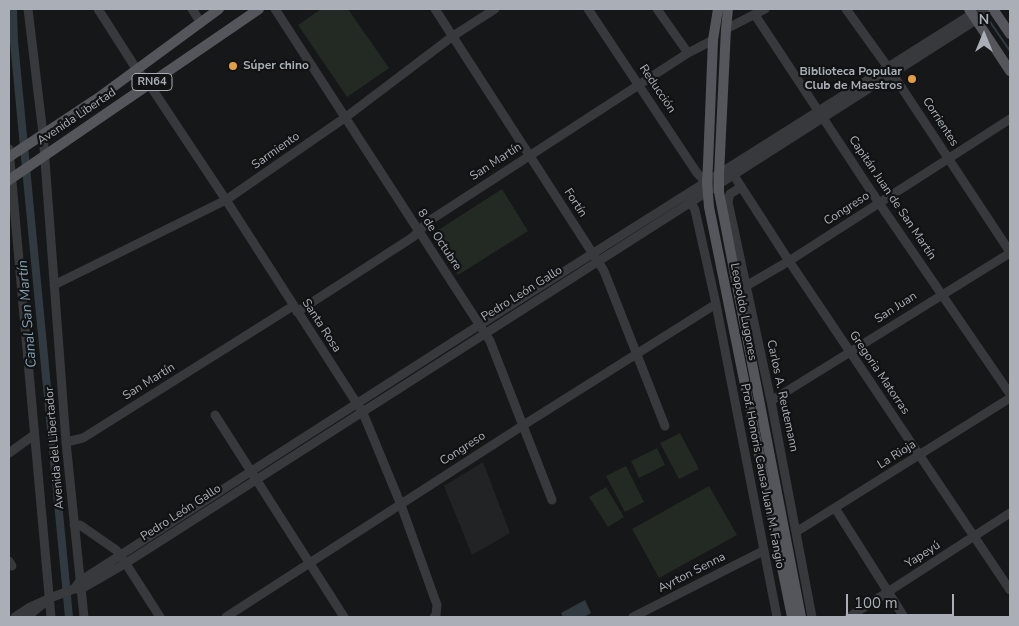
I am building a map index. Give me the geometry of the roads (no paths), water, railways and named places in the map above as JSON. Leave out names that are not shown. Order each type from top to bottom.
[{"type":"main road","name":"Avenida Libertad","points":[[11,154],[98,98],[219,9]]},
{"type":"main road","name":"Avenida Libertad","points":[[13,176],[149,84],[247,12],[259,9]]},
{"type":"main road","name":"Leopoldo Lugones","points":[[718,9],[713,40],[707,187],[711,217],[792,617]]},
{"type":"main road","name":"Leopoldo Lugones","points":[[728,9],[719,179],[721,205],[801,617]]},
{"type":"main road","points":[[993,9],[1010,34]]},
{"type":"main road","points":[[976,13],[1010,71]]},
{"type":"street","name":"Avenida del Libertador","points":[[28,9],[43,134],[40,158],[54,285],[78,586],[84,617]]},
{"type":"street","name":"Santa Rosa","points":[[98,9],[137,70],[149,84],[226,200],[360,408],[401,505],[436,604],[436,615],[434,617]]},
{"type":"street","points":[[192,9],[201,23]]},
{"type":"street","name":"8 de Octubre","points":[[275,9],[483,328],[493,348],[552,500]]},
{"type":"street","name":"Fortín","points":[[435,9],[608,279],[665,426]]},
{"type":"street","name":"Sarmiento","points":[[54,285],[226,200],[346,117],[453,36],[495,9]]},
{"type":"street","name":"Reducción","points":[[588,9],[707,187]]},
{"type":"street","points":[[658,9],[688,53]]},
{"type":"street","points":[[726,29],[765,9]]},
{"type":"street","name":"Corrientes","points":[[846,9],[890,70],[1010,252]]},
{"type":"street","name":"Pedro León Gallo","points":[[15,617],[30,606],[78,586],[123,559],[890,70],[976,13]]},
{"type":"street","name":"Capitán Juan de San Martín","points":[[755,15],[879,203],[1010,394]]},
{"type":"street","name":"San Martín","points":[[66,442],[83,438],[413,237],[429,221],[529,155],[688,53],[713,40]]},
{"type":"street","name":"Congreso","points":[[746,286],[789,261],[1010,119]]},
{"type":"street","name":"Avenida del Libertador","points":[[11,154],[34,435],[52,597],[51,617]]},
{"type":"street","name":"Gregoria Matorras","points":[[732,171],[789,261],[1010,590]]},
{"type":"street","name":"Carlos A. Reutemann","points":[[741,187],[730,194],[728,202],[771,401],[812,617]]},
{"type":"street","name":"Prof. Honoris Causa Juan M. Fangio","points":[[689,198],[695,210],[716,304],[777,617]]},
{"type":"street","name":"San Juan","points":[[771,401],[1010,252]]},
{"type":"street","name":"Congreso","points":[[226,617],[522,426],[716,304]]},
{"type":"street","name":"La Rioja","points":[[796,532],[1010,398]]},
{"type":"street","points":[[215,415],[344,617]]},
{"type":"street","points":[[9,453],[34,435]]},
{"type":"street","points":[[835,508],[904,617]]},
{"type":"street","name":"Yapeyú","points":[[849,617],[1010,514]]},
{"type":"street","points":[[74,525],[80,525],[116,550],[160,617]]},
{"type":"street","name":"Ayrton Senna","points":[[633,617],[764,551]]},
{"type":"street","name":"Pedro León Gallo","points":[[28,617],[52,597]]},
{"type":"waterway","name":"Canal San Martín","points":[[13,9],[14,42],[69,617]]},
{"type":"waterway","points":[[984,13],[1010,51]]},
{"type":"place","name":"Súper chino","points":[[233,66]]},
{"type":"place","name":"Biblioteca Popular Club de Maestros","points":[[912,79]]}]
